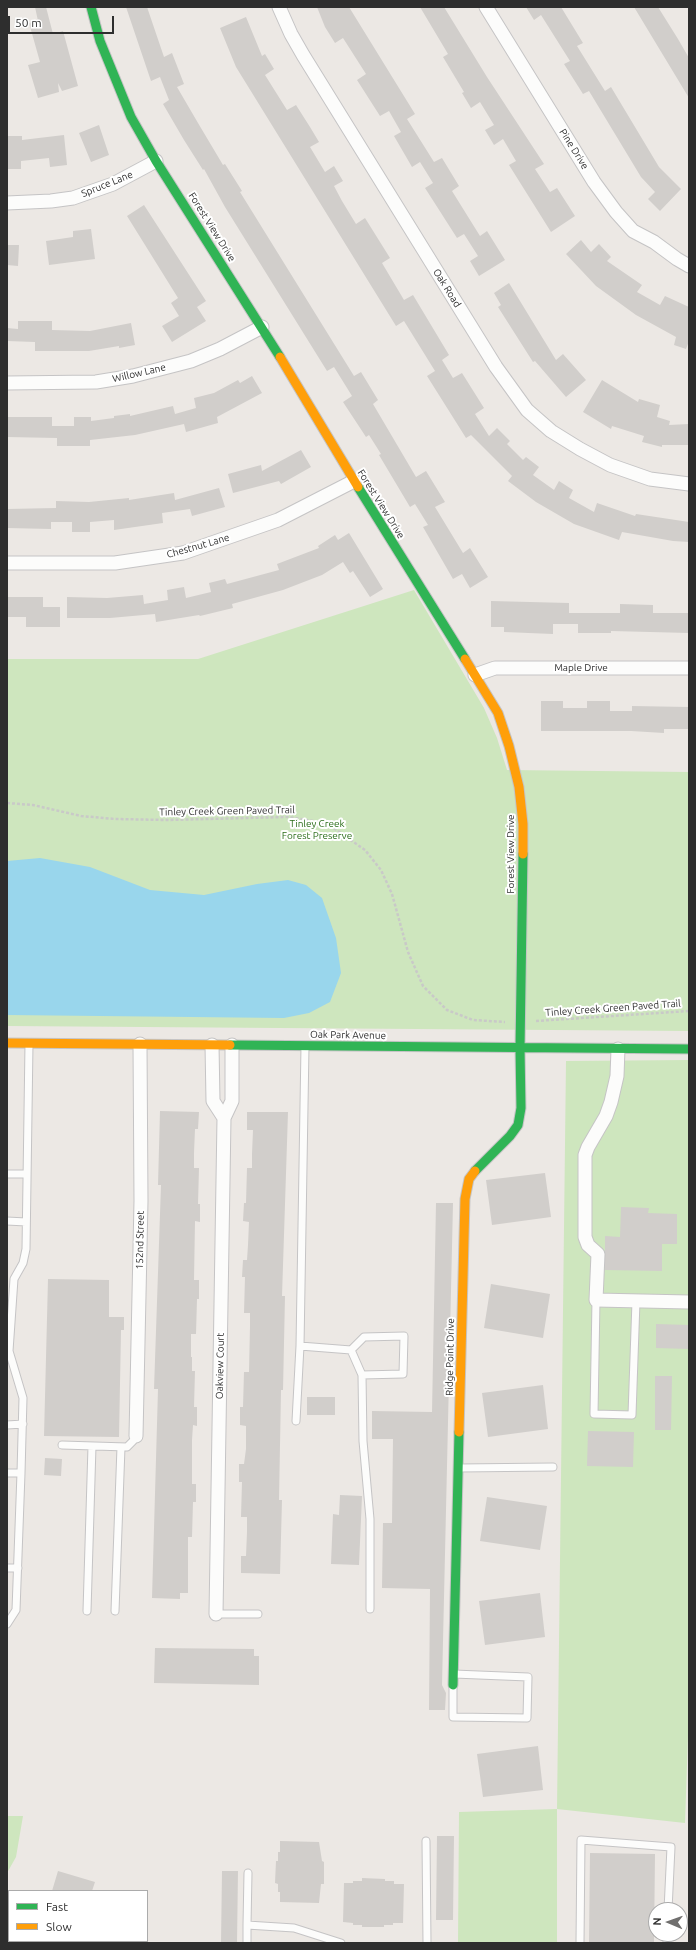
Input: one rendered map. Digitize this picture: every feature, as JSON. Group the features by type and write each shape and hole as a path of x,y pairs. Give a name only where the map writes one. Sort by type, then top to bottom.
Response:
{"street":[{"name":"Forest View Drive","path":"91,7 100,41 112,73 132,117 156,161 262,327 354,481 498,713 519,787 523,824 520,1048"},
{"name":"Oak Road","path":"279,7 290,34 496,368 527,410 551,431 580,449 610,464 650,479 689,484"},
{"name":"Pine Drive","path":"486,7 594,182 616,212 633,231 654,242 689,266"},
{"name":"Spruce Lane","path":"7,203 51,201 74,198 113,184 156,161"},
{"name":"Willow Lane","path":"7,382 96,382 134,376 191,360 220,349 262,327"},
{"name":"Chestnut Lane","path":"7,563 115,563 183,553 278,520 354,481"},
{"name":"Maple Drive","path":"475,675 495,668 689,668"},
{"name":"Oak Park Avenue","path":"7,1042 689,1049"},
{"name":"152nd Street","path":"136,1436 141,1201 140,1044"},
{"path":"212,1045 213,1101 224,1118"},
{"name":"Oakview Court","path":"216,1614 224,1118 232,1101 232,1045"},
{"name":"Ridge Point Drive","path":"453,1685 465,1199 469,1179 479,1166 510,1136 518,1125 521,1108 520,1048"},
{"path":"618,1049 617,1076 611,1102 606,1116 588,1147 586,1154 585,1237 588,1245 598,1254 596,1300 689,1302"}],"lane":[{"path":"7,1624 16,1610 18,1568 23,1398 9,1351 14,1279 23,1263 24,1256 26,1222 29,1043"},
{"path":"296,1421 300,1346 305,1046"},
{"path":"7,1174 27,1174"},
{"path":"7,1221 26,1222"},
{"path":"596,1300 594,1414 632,1415 636,1301"},
{"path":"300,1346 351,1350 364,1338 404,1336 403,1374 362,1375"},
{"path":"351,1350 362,1375 363,1441 370,1519 370,1609"},
{"path":"7,1425 23,1424"},
{"path":"62,1445 127,1447 136,1436"},
{"path":"87,1611 92,1446"},
{"path":"115,1611 121,1447"},
{"path":"458,1468 553,1467"},
{"path":"7,1473 21,1473"},
{"path":"7,1568 18,1568"},
{"path":"216,1614 258,1614"},
{"path":"453,1685 453,1718 527,1718 528,1677 454,1674"},
{"path":"580,1943 581,1840 671,1847 668,1902"},
{"path":"426,1841 427,1943"},
{"path":"247,1943 248,1873"},
{"path":"248,1925 294,1928 341,1943"}],"path":[{"name":"Tinley Creek Green Paved Trail","path":"7,803 32,805 81,816 115,819 166,820 288,817 314,821 332,827 365,850 381,870 392,894 408,952 423,986 447,1010 474,1020 506,1022"},
{"name":"Tinley Creek Green Paved Trail","path":"538,1021 689,1011"}],"green space":[{"name":"Tinley Creek Forest Preserve","path":"414,590 484,708 497,738 507,770 689,772 689,1031 7,1026 7,659 198,659"},
{"path":"689,1060 689,1706 685,1823 557,1809 566,1061"},
{"path":"557,1809 557,1943 458,1943 459,1812"},
{"path":"7,1816 23,1816 16,1857 7,1873"}],"water":[{"path":"40,858 90,867 150,890 204,895 257,884 288,880 306,885 322,898 336,938 341,973 330,1002 309,1013 284,1018 7,1015 7,861"}],"building":[{"path":"35,7 46,7 53,34 63,31 78,86 62,91 58,83 59,92 38,98 28,65 40,62 29,23 38,21"},
{"path":"126,7 147,7 164,57 172,53 184,84 177,87 223,165 225,164 242,191 240,192 354,376 361,372 378,400 373,404 416,477 426,471 445,502 435,507 463,553 470,548 488,577 470,588 462,574 453,579 423,527 428,525 415,504 410,507 379,455 381,454 369,435 366,437 343,402 352,396 334,367 327,371 163,104 169,100 160,77 151,81"},
{"path":"317,7 349,7 415,114 407,119 434,162 442,158 459,186 452,191 480,236 487,231 505,260 479,276 470,261 478,256 464,234 457,238 425,188 433,183 420,162 412,167 394,136 401,132 389,111 380,116 357,80 366,74 343,38 335,43 325,27"},
{"path":"420,7 444,7 487,77 544,164 535,169 550,192 557,188 575,216 551,232 509,165 516,161 503,139 494,145 485,130 494,125 480,102 471,108 462,93 464,92 443,57 448,54"},
{"path":"526,7 561,7 583,43 577,46 605,91 611,87 659,167 681,189 660,211 648,199 655,192 641,177 589,91 583,94 564,64 570,61 541,15 534,20"},
{"path":"634,7 658,7 678,39 689,58 689,98"},
{"path":"246,17 262,56 265,54 274,69 265,75 287,110 296,105 310,127 319,142 310,147 325,172 334,166 343,181 334,186 356,224 365,218 390,258 382,263 404,300 413,295 449,355 442,360 453,378 462,373 484,408 475,414 489,436 497,428 510,441 507,444 523,460 526,457 539,467 533,475 554,490 559,481 573,490 569,498 594,512 597,503 635,516 636,514 689,522 689,542 673,541 622,532 619,540 574,524 536,502 508,481 512,476 471,435 466,438 427,376 435,371 404,321 396,326 236,67 220,28"},
{"path":"99,125 109,155 91,162 79,133"},
{"path":"64,135 67,165 50,167 49,158 21,161 21,169 7,169 7,136 22,136 22,140"},
{"path":"144,205 206,301 197,307 206,321 172,342 162,326 179,316 171,303 178,298 127,216"},
{"path":"91,229 95,259 49,265 46,241 73,237 73,231"},
{"path":"581,240 591,252 599,244 611,257 607,261 642,285 637,292 660,305 665,296 689,307 689,341 686,349 674,345 676,337 636,315 596,286 566,254"},
{"path":"7,245 19,245 18,266 7,265"},
{"path":"509,283 556,360 563,354 586,380 566,397 535,361 533,362 498,307 501,305 494,293"},
{"path":"18,321 52,321 52,330 90,331 131,323 135,345 89,351 35,351 35,342 7,341 7,328 18,329"},
{"path":"252,376 262,393 217,417 218,423 186,432 184,424 135,435 90,440 90,446 57,446 57,438 7,437 7,417 52,417 52,426 74,426 74,417 91,417 91,421 114,418 114,416 130,414 130,416 173,406 175,414 196,408 194,398 214,393 238,380 240,383"},
{"path":"602,380 638,402 639,399 660,405 657,417 670,421 669,425 689,424 689,445 662,445 662,447 642,442 644,436 612,426 611,429 583,412"},
{"path":"301,450 311,467 281,484 279,481 233,493 228,474 261,465 262,471"},
{"path":"219,488 225,507 192,516 190,509 162,513 163,523 114,530 114,520 90,522 90,532 72,532 72,522 51,522 51,529 7,528 7,509 56,508 56,501 89,502 129,498 129,500 174,493 175,500"},
{"path":"349,533 383,589 370,597 353,571 350,573 343,562 322,575 283,590 232,604 233,608 200,616 156,622 155,614 110,618 67,618 67,597 107,598 143,595 144,604 168,600 167,590 184,587 186,598 211,592 209,583 225,579 227,584 279,570 277,564 319,548 318,546 335,535 338,540"},
{"path":"7,597 43,597 43,607 60,607 60,627 26,627 26,617 7,617"},
{"path":"491,601 569,603 569,613 620,613 620,604 653,605 653,613 689,613 689,633 611,631 611,633 578,633 578,624 553,624 553,634 504,632 504,627 491,627"},
{"path":"541,701 563,701 563,708 587,708 587,701 610,701 610,711 632,711 632,706 689,707 689,729 664,729 664,733 631,731 541,731"},
{"path":"160,1111 199,1112 198,1129 195,1129 194,1168 199,1168 198,1204 200,1204 200,1222 195,1221 194,1280 199,1280 199,1299 197,1299 196,1334 191,1334 192,1371 195,1371 194,1407 197,1407 197,1426 193,1425 192,1440 192,1484 196,1484 196,1502 193,1502 192,1537 188,1537 188,1593 180,1593 180,1599 152,1598 158,1389 154,1389 161,1185 158,1185"},
{"path":"247,1112 288,1112 282,1296 285,1296 283,1390 281,1390 279,1500 282,1500 280,1574 241,1573 241,1556 246,1556 247,1517 241,1517 242,1482 239,1482 239,1464 244,1464 246,1449 246,1426 240,1425 240,1407 243,1407 244,1372 249,1372 250,1326 250,1313 244,1313 245,1277 242,1277 243,1260 247,1260 249,1222 243,1221 244,1203 246,1203 247,1168 252,1168 253,1130 247,1130"},
{"path":"545,1173 551,1217 492,1225 486,1180"},
{"path":"436,1203 453,1203 442,1685 446,1693 445,1710 429,1710 430,1589 382,1588 383,1523 392,1523 393,1439 372,1439 372,1411 432,1412"},
{"path":"621,1207 649,1208 648,1213 677,1214 677,1244 662,1244 662,1271 605,1270 605,1236 620,1237"},
{"path":"48,1279 109,1280 109,1317 124,1317 124,1330 121,1330 119,1437 44,1436"},
{"path":"491,1284 550,1294 543,1338 484,1328"},
{"path":"656,1324 689,1325 689,1349 656,1348"},
{"path":"655,1376 672,1376 671,1430 655,1430"},
{"path":"543,1385 548,1429 488,1437 482,1393"},
{"path":"307,1397 335,1397 335,1415 307,1415"},
{"path":"588,1431 634,1432 633,1467 587,1466"},
{"path":"45,1458 62,1459 61,1476 44,1475"},
{"path":"340,1495 362,1496 359,1565 331,1564 333,1514 339,1515"},
{"path":"487,1497 547,1506 540,1550 480,1541"},
{"path":"540,1593 545,1637 485,1645 479,1601"},
{"path":"155,1648 254,1649 254,1656 259,1656 259,1685 154,1683"},
{"path":"538,1746 543,1790 483,1797 477,1754"},
{"path":"437,1836 454,1836 453,1920 436,1920"},
{"path":"280,1841 319,1842 322,1861 324,1862 324,1884 321,1884 319,1903 280,1902 278,1884 275,1883 276,1861 278,1861 278,1852 280,1852"},
{"path":"590,1853 655,1854 654,1902 648,1902 648,1942 654,1943 589,1943"},
{"path":"58,1871 95,1882 92,1890 52,1890"},
{"path":"222,1871 238,1871 237,1943 221,1943"},
{"path":"362,1878 385,1879 385,1881 394,1881 394,1884 404,1884 403,1923 393,1923 393,1925 384,1925 384,1927 362,1927 362,1925 353,1925 353,1923 343,1922 344,1883 362,1881"}],"traffic: fast":[{"path":"91,7 100,41 131,117 156,161 280,357"},
{"path":"358,487 465,659"},
{"path":"475,1171 510,1136 518,1125 521,1108 520,1048 523,854"},
{"path":"230,1045 689,1049"},
{"path":"453,1685 459,1432"}],"traffic: slow":[{"path":"280,357 358,487"},
{"path":"465,659 498,713 509,746 519,787 523,824 523,854"},
{"path":"7,1043 230,1045"},
{"path":"459,1432 465,1199 469,1179 475,1171"}]}
